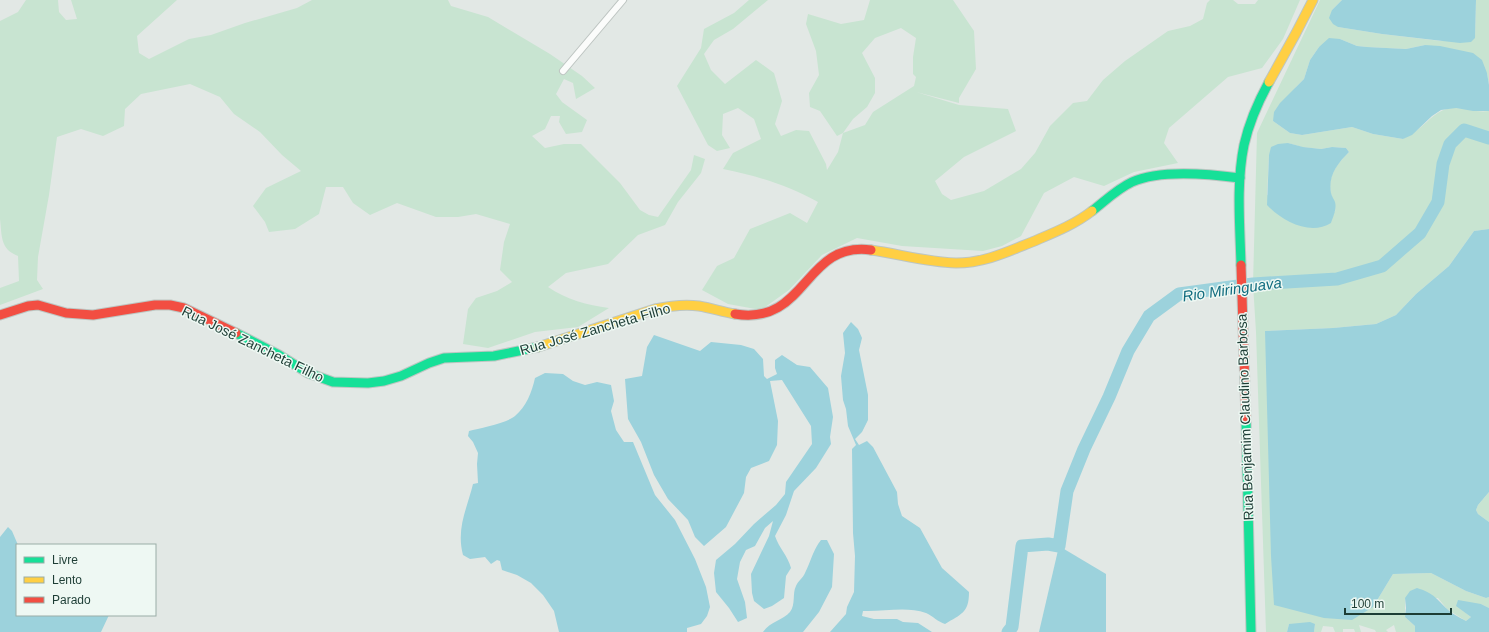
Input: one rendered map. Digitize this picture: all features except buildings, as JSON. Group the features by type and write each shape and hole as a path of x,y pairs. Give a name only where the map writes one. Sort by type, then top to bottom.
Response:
{"street":[{"path":"562,71 623,0"},
{"name":"Rua Benjamim Claudino Barbosa","path":"1251,632 1245,378 1240,270 1240,178 1245,140 1252,117 1262,95 1301,27 1313,0"},
{"name":"Rua José Zancheta Filho","path":"0,315 28,306 38,305 79,315 106,314 155,305 170,305 198,314 319,378 333,382 368,383 384,381 401,376 444,358 494,356 536,348 655,309 671,306 700,306 740,316 753,316 766,313 789,302 826,259 850,250 866,249 942,262 978,261 992,258 1051,234 1088,213 1126,184 1140,178 1173,174 1200,173 1240,178"}],"green space":[{"path":"26,0 58,0 59,12 66,20 77,19 71,0 177,0 137,36 139,53 149,59 189,39 211,35 245,23 297,8 312,0 448,0 451,6 488,17 550,54 582,76 595,88 576,99 573,83 564,79 556,94 562,102 587,120 582,132 566,134 559,122 560,116 551,116 545,129 532,136 545,148 564,144 581,144 620,183 640,210 649,215 658,217 691,170 694,155 705,159 701,173 678,202 665,225 638,235 608,264 566,273 548,287 555,292 577,301 609,308 578,327 535,332 488,348 463,344 468,309 476,298 497,291 512,282 500,270 504,242 510,224 476,214 458,217 436,217 397,203 370,215 353,203 343,187 326,187 319,214 295,229 269,232 265,222 253,206 266,188 301,171 282,155 260,132 234,114 220,97 190,84 141,94 125,109 124,126 103,136 81,129 57,137 38,257 37,280 43,289 0,305 0,288 19,281 18,256 8,250 5,246 0,219 0,21 18,12"},
{"path":"749,0 768,0 733,29 714,40 704,54 711,70 725,84 756,60 774,73 782,101 775,124 781,136 796,130 809,131 826,164 827,170 838,152 843,133 837,136 820,111 810,107 809,93 819,75 816,51 806,24 808,14 841,24 864,20 870,0 953,0 974,31 976,69 959,98 959,103 916,92 959,105 1008,109 1016,131 964,157 935,181 942,194 951,200 984,191 1021,169 1035,153 1050,126 1073,103 1087,101 1103,80 1125,61 1168,31 1190,26 1203,19 1207,3 1210,0 1233,0 1238,4 1255,4 1258,0 1300,0 1283,39 1262,68 1228,77 1169,128 1164,143 1178,163 1134,172 1104,186 1074,177 1044,193 1021,236 1002,246 983,251 902,246 857,238 822,255 789,290 761,310 728,304 702,290 717,266 734,258 750,229 790,213 807,223 818,202 772,182 723,169 733,153 761,139 754,119 738,108 723,114 722,135 730,148 717,151 708,145 677,86 701,48 704,29 734,13","holes":["901,28 916,38 913,57 913,74 916,77 914,86 873,112 865,125 843,133 853,119 867,107 875,93 875,78 862,53 875,38"]},
{"path":"1320,0 1342,0 1332,10 1338,27 1441,41 1475,37 1476,0 1489,0 1489,85 1487,73 1425,45 1406,49 1367,47 1357,46 1340,39 1319,47 1310,60 1304,79 1296,87 1273,121 1290,133 1302,135 1352,127 1373,134 1403,139 1436,114 1449,108 1489,111 1489,229 1474,231 1449,266 1416,294 1396,315 1376,324 1333,328 1265,331 1373,607 1393,574 1431,573 1466,591 1486,598 1489,597 1489,608 1481,604 1457,606 1471,617 1466,621 1447,609 1438,598 1405,598 1405,617 1415,626 1415,632 1396,632 1394,625 1386,630 1388,632 1376,632 1375,630 1359,625 1361,632 1355,632 1354,629 1343,629 1343,632 1335,632 1333,627 1323,626 1321,632 1314,632 1315,624 1289,624 1287,632 1266,632 1256,332 1253,284 1257,133","holes":["1288,143 1302,147 1321,149 1332,147 1346,148 1349,152 1337,166 1330,182 1331,194 1335,204 1335,212 1267,195 1269,155"]},
{"path":"1489,492 1489,522 1478,514 1476,510 1478,505"}],"water":[{"path":"1342,0 1476,0 1475,38 1471,42 1460,43 1382,34 1338,27 1333,24 1329,18 1332,10"},
{"path":"1329,38 1340,39 1357,46 1406,49 1425,45 1440,46 1473,53 1482,60 1487,73 1489,85 1489,111 1473,111 1456,108 1441,110 1432,116 1412,135 1403,139 1373,134 1352,127 1302,135 1290,133 1273,121 1274,112 1280,103 1304,79 1310,60 1319,47"},
{"path":"1288,143 1303,147 1321,149 1332,147 1346,148 1349,152 1337,166 1332,176 1330,187 1336,207 1331,223 1323,227 1314,228 1297,225 1280,216 1267,205 1269,155 1271,147 1278,144"},
{"path":"1489,229 1489,492 1478,505 1476,510 1478,514 1489,522 1489,597 1486,598 1466,591 1431,573 1393,574 1373,607 1352,620 1324,618 1274,605 1271,556 1265,331 1333,328 1376,324 1396,315 1416,294 1449,266 1474,231"},
{"path":"851,322 858,329 862,338 859,350 868,395 868,420 862,432 855,439 859,445 867,441 873,447 897,492 898,504 902,516 920,528 942,568 969,592 969,599 966,609 960,615 945,624 926,613 911,610 863,611 862,616 874,619 897,619 903,622 918,623 932,632 830,632 846,614 847,607 854,592 855,556 853,533 852,449 856,445 848,426 846,409 843,400 841,376 845,353 843,333"},
{"path":"654,335 700,351 711,342 741,345 754,349 763,359 764,376 767,379 777,374 775,360 782,355 797,365 810,367 828,388 833,417 830,437 831,444 816,468 794,491 786,515 775,536 791,568 786,576 784,598 772,606 764,609 754,601 752,593 751,574 769,536 773,521 765,528 755,546 746,550 740,562 737,579 745,602 747,618 738,622 716,592 714,573 716,560 776,505 785,494 786,482 812,444 811,426 782,380 770,381 778,421 777,445 769,461 751,468 746,477 744,493 726,527 704,546 695,537 688,520 668,499 654,475 641,442 628,419 625,379 642,376 647,347"},
{"path":"545,373 563,374 573,381 585,385 597,382 611,385 614,401 611,411 616,430 624,442 633,442 655,495 675,520 695,559 706,587 710,607 707,616 701,624 687,628 687,632 559,632 554,611 543,595 531,583 517,575 502,570 500,561 497,560 491,564 485,557 470,559 463,555 461,536 463,519 473,484 478,483 478,453 473,442 468,436 469,431 500,423 515,416 528,399 535,378"},
{"path":"8,527 12,531 18,544 16,544 16,616 109,616 101,632 0,632 0,537"},
{"path":"821,540 827,540 834,554 832,587 819,612 803,632 763,632 770,625 784,617 792,609 796,586 804,575"},
{"path":"1059,546 1106,574 1106,632 1039,632"},
{"path":"1417,588 1436,598 1451,612 1466,621 1471,617 1456,606 1458,600 1481,604 1489,608 1489,632 1415,632 1415,626 1405,617 1405,598 1410,591"},
{"path":"1310,622 1315,624 1314,632 1287,632 1289,624"}],"waterway":[{"name":"Rio Miringuava","path":"1008,632 1012,627 1022,546 1048,544 1059,546 1067,491 1128,351 1149,316 1179,294 1253,284 1337,279 1382,266 1420,233 1438,202 1443,164 1450,144 1464,130 1489,138"}],"traffic: fast":[{"path":"1241,265 1239,205 1240,175 1244,145 1251,121 1269,82"},
{"path":"1092,211 1121,188 1132,182 1156,175 1214,175 1240,178"},
{"path":"236,333 279,355 308,373 333,382 368,383 384,381 401,376 444,358 494,356 538,347"},
{"path":"1246,419 1251,632"}],"traffic: slow":[{"path":"1269,82 1313,0"},
{"path":"871,250 924,260 966,263 986,259 1004,253 1048,235 1071,225 1092,211"},
{"path":"538,347 655,309 666,307 693,305 735,314"}],"traffic: jam":[{"path":"735,314 759,314 777,308 792,297 817,269 831,258 849,251 871,250"},
{"path":"1241,265 1246,419"},
{"path":"0,315 28,306 38,305 66,313 93,315 155,305 170,305 184,308 236,333"}]}
